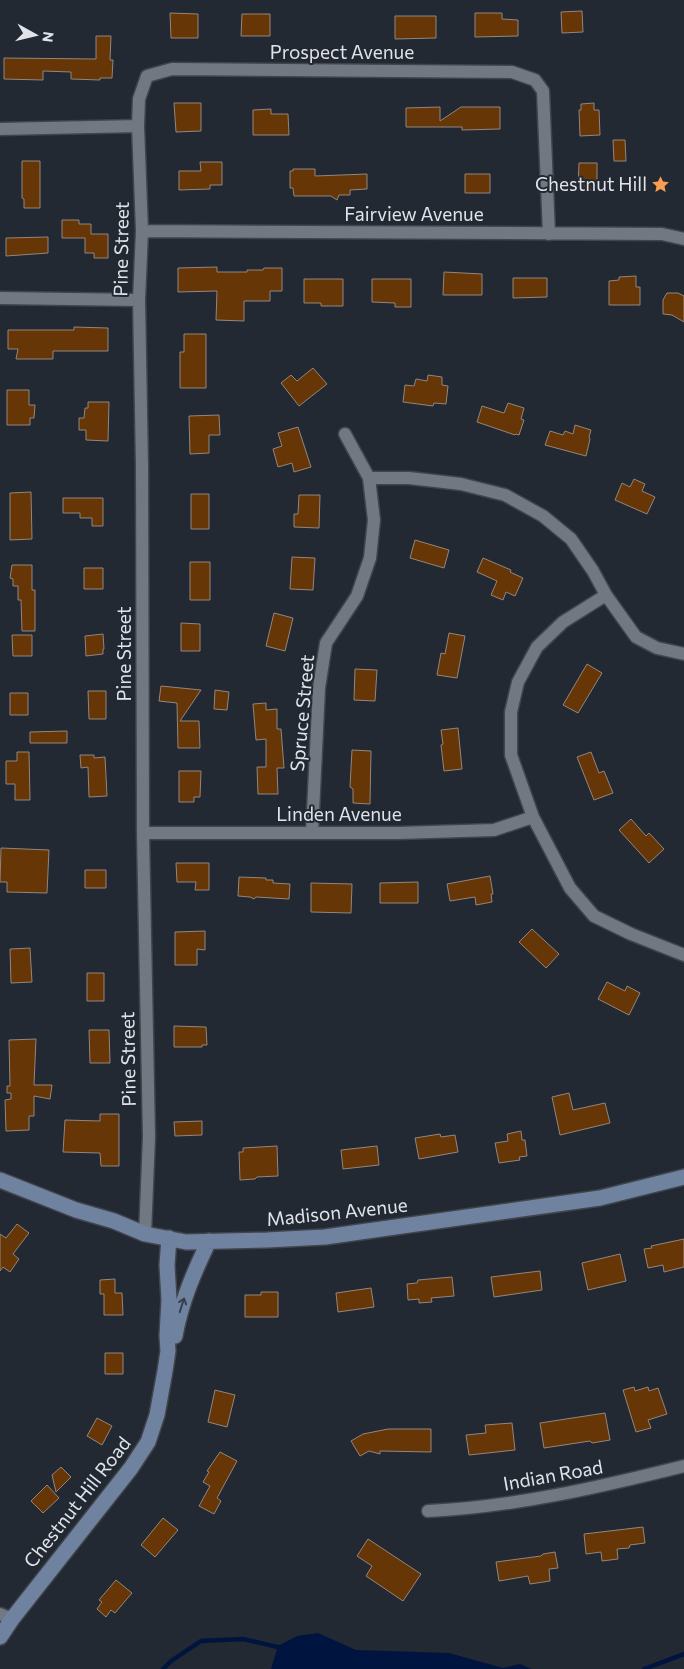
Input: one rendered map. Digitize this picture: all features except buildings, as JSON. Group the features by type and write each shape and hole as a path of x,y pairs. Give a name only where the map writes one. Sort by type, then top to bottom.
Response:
{"street":[{"name":"Prospect Avenue","path":"147,76 172,69 512,72 536,80 543,92 549,234"},
{"name":"Pine Street","path":"145,1234 149,1137 143,832 142,476 139,300 142,232 138,126 139,99 147,76"},
{"path":"0,128 138,126"},
{"name":"Fairview Avenue","path":"142,232 662,234 684,239"},
{"path":"0,298 139,300"},
{"name":"Spruce Street","path":"312,833 319,688 326,643 357,596 370,558 374,520 369,478 346,434"},
{"path":"369,478 409,478 453,483 505,495 542,516 571,539 593,571 606,595 636,637 657,648 684,654"},
{"path":"606,595 563,622 537,647 518,682 511,712 511,755 533,818 570,888 594,916 631,934 684,955"},
{"name":"Linden Avenue","path":"143,832 398,834 494,830 533,818"},
{"name":"Madison Avenue","path":"0,1180 76,1210 114,1221 145,1234 186,1242 209,1242 334,1235 600,1198 684,1177"},
{"name":"Chestnut Hill Road","path":"168,1351 169,1300 167,1265 169,1238"},
{"name":"Chestnut Hill Road","path":"0,1637 6,1616 131,1468 148,1442 156,1415 168,1351 175,1336 178,1318 188,1289 209,1242"},
{"name":"Indian Road","path":"428,1510 468,1509 597,1488 684,1466"}],"water":[{"path":"318,1633 356,1650 449,1653 503,1668 520,1664 532,1669 271,1669 278,1646 297,1636"}],"waterway":[{"path":"163,1669 171,1661 201,1641 243,1639 282,1648"},
{"path":"644,1669 684,1654"}],"place":[{"name":"Chestnut Hill","path":"661,184"}]}
